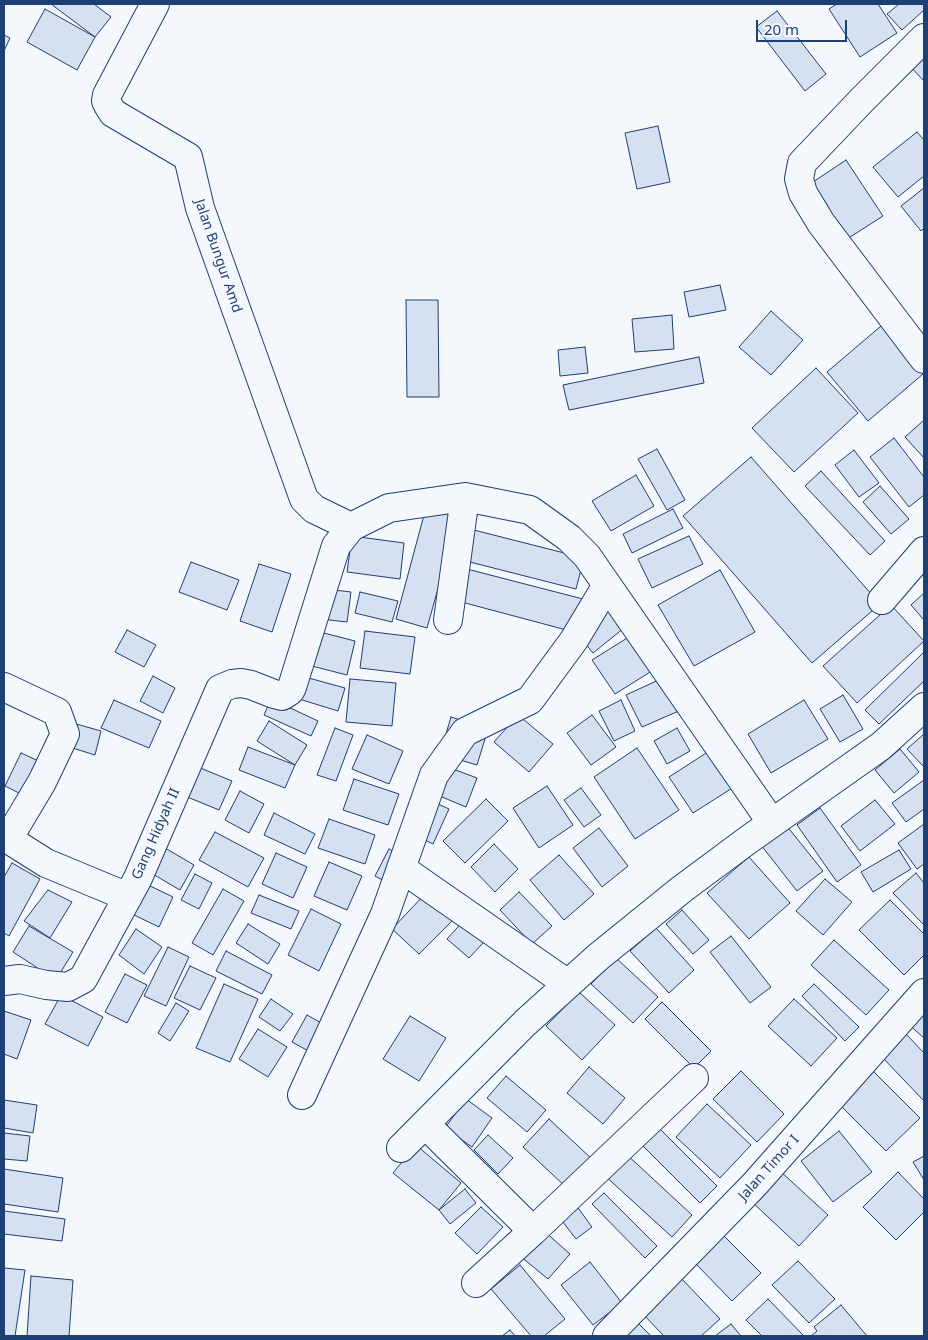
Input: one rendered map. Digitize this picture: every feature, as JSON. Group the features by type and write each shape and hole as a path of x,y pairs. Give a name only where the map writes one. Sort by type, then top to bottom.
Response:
{"street":[{"name":"Jalan Bungur Amd","path":"155,4 107,95 106,101 113,113 188,157 200,208 304,500 314,509 351,527"},
{"path":"924,38 802,163 799,179 803,193 821,223 924,359"},
{"path":"351,527 389,508 465,498 530,510 570,538 587,556 772,823"},
{"path":"448,620 465,498"},
{"name":"Gang Hidyah II","path":"4,981 20,979 46,985 68,987 83,979 138,878 220,689 232,684 241,683 282,696 290,691 336,546 351,527"},
{"path":"882,600 924,551"},
{"path":"302,1095 385,914 434,775 465,732 530,700 574,640 607,585"},
{"path":"4,687 57,712 65,734 42,782 8,839 46,863 128,897"},
{"path":"401,1148 525,1023 598,956 674,895 881,746 924,707"},
{"path":"401,868 568,984"},
{"name":"Jalan Timor I","path":"607,1336 754,1185 924,993"},
{"path":"476,1284 694,1078"},
{"path":"425,1124 533,1231"}],"building":[{"path":"51,4 94,4 111,17 95,37"},
{"path":"837,4 878,4 897,33 860,57 829,9"},
{"path":"899,4 924,4 924,10 902,30 887,14"},
{"path":"45,9 95,37 77,70 27,42"},
{"path":"777,11 826,74 805,91 756,27"},
{"path":"4,35 10,38 4,51"},
{"path":"924,43 924,81 905,61"},
{"path":"658,126 670,182 637,189 625,133"},
{"path":"917,132 924,140 924,176 898,197 873,167"},
{"path":"846,160 883,216 847,239 810,184"},
{"path":"924,188 924,228 921,231 901,206"},
{"path":"720,285 726,310 689,317 684,292"},
{"path":"406,300 438,300 439,397 407,397"},
{"path":"771,311 803,340 771,375 739,347"},
{"path":"672,315 674,349 635,352 632,319"},
{"path":"881,326 923,374 868,421 827,372"},
{"path":"585,347 588,373 560,376 558,350"},
{"path":"699,357 704,383 569,410 563,385"},
{"path":"816,368 858,413 794,472 752,428"},
{"path":"924,420 924,458 905,437"},
{"path":"894,438 924,477 924,495 909,507 870,457"},
{"path":"657,449 685,500 667,510 638,459"},
{"path":"854,450 879,483 859,497 835,465"},
{"path":"751,457 880,604 812,663 683,516"},
{"path":"821,471 885,541 870,555 805,486"},
{"path":"636,475 654,506 611,531 592,501"},
{"path":"880,486 909,519 891,534 863,502"},
{"path":"427,504 459,513 427,628 396,619"},
{"path":"673,509 683,528 632,553 623,534"},
{"path":"466,528 584,558 576,589 458,559"},
{"path":"352,536 404,543 400,579 347,572"},
{"path":"689,536 703,564 652,588 638,559"},
{"path":"191,562 239,580 227,610 179,592"},
{"path":"259,564 291,574 272,632 240,621"},
{"path":"463,568 583,599 574,632 454,600"},
{"path":"720,570 755,632 694,666 658,605"},
{"path":"325,589 351,592 347,622 321,619"},
{"path":"360,592 398,601 392,622 355,613"},
{"path":"924,593 924,620 911,605"},
{"path":"891,605 924,641 857,703 823,666"},
{"path":"608,608 624,628 593,653 577,633"},
{"path":"127,630 156,645 144,667 115,652"},
{"path":"312,630 355,641 347,675 304,664"},
{"path":"365,631 415,637 410,674 360,668"},
{"path":"632,635 655,669 615,694 592,660"},
{"path":"924,652 924,681 879,724 865,710"},
{"path":"153,676 175,688 163,713 140,701"},
{"path":"305,677 345,688 338,711 299,699"},
{"path":"665,677 681,710 642,727 626,695"},
{"path":"350,679 396,683 392,726 346,722"},
{"path":"843,695 863,729 840,742 820,709"},
{"path":"271,699 318,721 311,736 264,715"},
{"path":"114,700 161,721 149,748 101,728"},
{"path":"621,700 635,731 614,741 599,711"},
{"path":"804,700 828,739 771,773 748,734"},
{"path":"518,715 553,744 529,772 494,742"},
{"path":"592,715 616,747 591,765 567,733"},
{"path":"451,717 488,729 477,765 440,754"},
{"path":"269,721 307,745 295,765 257,741"},
{"path":"73,723 101,731 95,755 66,746"},
{"path":"335,728 353,735 336,781 317,775"},
{"path":"677,728 690,751 667,764 654,741"},
{"path":"924,734 924,767 907,749"},
{"path":"367,735 403,751 389,784 352,769"},
{"path":"248,747 295,765 285,788 239,770"},
{"path":"637,748 679,810 635,839 594,777"},
{"path":"714,748 737,785 693,813 669,777"},
{"path":"900,749 919,772 894,793 875,770"},
{"path":"21,753 43,763 27,797 5,786"},
{"path":"429,760 477,778 466,807 418,787"},
{"path":"198,767 232,781 219,810 185,796"},
{"path":"354,779 399,794 388,825 343,810"},
{"path":"924,780 924,809 906,822 892,803"},
{"path":"547,786 573,825 539,848 513,808"},
{"path":"581,788 601,815 584,827 564,800"},
{"path":"240,791 264,804 249,833 225,820"},
{"path":"423,797 449,809 433,844 407,831"},
{"path":"486,799 508,821 465,863 443,841"},
{"path":"875,800 895,824 860,851 841,826"},
{"path":"820,808 861,865 837,882 797,825"},
{"path":"274,813 315,834 305,854 264,835"},
{"path":"329,819 375,835 365,864 318,848"},
{"path":"924,824 924,864 917,869 898,843"},
{"path":"786,825 823,871 797,891 761,845"},
{"path":"599,828 628,866 602,887 573,848"},
{"path":"215,832 264,858 248,887 199,860"},
{"path":"494,844 518,869 495,892 471,867"},
{"path":"165,848 194,865 180,890 151,873"},
{"path":"389,849 417,864 403,891 375,876"},
{"path":"899,850 911,869 873,892 861,872"},
{"path":"276,853 307,867 293,898 262,884"},
{"path":"559,855 594,894 564,920 530,880"},
{"path":"749,857 790,903 749,939 707,893"},
{"path":"329,862 362,876 347,910 314,896"},
{"path":"12,863 40,879 9,936 4,933 4,877"},
{"path":"916,873 924,883 924,925 893,893"},
{"path":"195,874 212,883 199,909 181,900"},
{"path":"825,879 852,902 823,935 796,911"},
{"path":"142,882 173,897 159,927 128,912"},
{"path":"223,889 244,901 213,955 192,943"},
{"path":"48,890 72,902 50,938 24,921"},
{"path":"519,892 552,926 532,944 500,910"},
{"path":"259,895 299,911 291,929 251,913"},
{"path":"424,895 452,921 419,954 392,929"},
{"path":"890,900 924,934 924,955 904,975 859,930"},
{"path":"475,908 497,928 469,958 447,939"},
{"path":"311,909 341,924 319,971 288,955"},
{"path":"682,910 709,940 693,954 666,924"},
{"path":"248,924 280,944 268,964 236,943"},
{"path":"29,926 73,952 56,980 13,952"},
{"path":"656,928 694,970 669,993 630,951"},
{"path":"136,929 162,947 144,974 119,955"},
{"path":"731,936 771,987 750,1003 710,952"},
{"path":"834,940 889,990 866,1015 811,965"},
{"path":"168,947 189,957 166,1006 144,996"},
{"path":"226,951 272,975 262,994 216,971"},
{"path":"616,958 658,997 633,1023 591,984"},
{"path":"190,966 216,978 200,1010 174,998"},
{"path":"125,974 147,985 127,1023 105,1012"},
{"path":"224,984 258,999 230,1062 196,1048"},
{"path":"814,984 859,1027 845,1041 802,996"},
{"path":"579,992 615,1025 582,1060 546,1026"},
{"path":"61,995 103,1017 88,1046 45,1024"},
{"path":"271,999 293,1014 280,1031 259,1017"},
{"path":"794,999 837,1038 811,1066 768,1026"},
{"path":"662,1002 711,1051 694,1068 645,1019"},
{"path":"176,1003 189,1011 170,1041 158,1033"},
{"path":"924,1003 924,1038 906,1022"},
{"path":"4,1011 31,1020 17,1059 4,1054"},
{"path":"307,1015 336,1031 321,1058 292,1042"},
{"path":"410,1016 446,1038 419,1081 383,1059"},
{"path":"258,1029 287,1047 268,1077 239,1059"},
{"path":"906,1034 924,1053 924,1101 882,1057"},
{"path":"589,1067 625,1098 603,1124 567,1093"},
{"path":"741,1071 784,1114 757,1142 713,1099"},
{"path":"873,1071 920,1118 886,1151 839,1104"},
{"path":"506,1076 546,1110 527,1132 487,1098"},
{"path":"466,1099 492,1118 472,1147 445,1128"},
{"path":"4,1100 37,1105 33,1133 4,1128"},
{"path":"707,1104 751,1145 720,1178 676,1137"},
{"path":"549,1119 592,1159 566,1187 523,1147"},
{"path":"657,1126 717,1186 700,1203 639,1142"},
{"path":"839,1131 872,1172 833,1202 801,1161"},
{"path":"4,1133 30,1136 27,1161 4,1159"},
{"path":"488,1135 513,1158 498,1174 474,1150"},
{"path":"416,1145 461,1183 439,1210 393,1173"},
{"path":"624,1152 692,1215 672,1237 603,1174"},
{"path":"924,1156 924,1180 913,1162"},
{"path":"4,1169 63,1178 58,1212 4,1204"},
{"path":"779,1170 828,1215 799,1246 751,1201"},
{"path":"898,1172 924,1199 924,1212 896,1240 863,1207"},
{"path":"465,1189 476,1203 450,1224 439,1210"},
{"path":"604,1193 657,1246 645,1258 592,1204"},
{"path":"573,1201 592,1227 576,1239 556,1213"},
{"path":"481,1207 503,1227 477,1254 455,1233"},
{"path":"4,1211 65,1219 62,1241 4,1234"},
{"path":"543,1230 570,1254 548,1279 520,1256"},
{"path":"723,1235 761,1273 732,1301 694,1262"},
{"path":"798,1261 835,1299 809,1323 772,1285"},
{"path":"590,1262 622,1303 593,1325 561,1285"},
{"path":"520,1265 565,1319 544,1336 531,1336 491,1289"},
{"path":"4,1268 25,1270 15,1336 4,1336"},
{"path":"31,1276 73,1280 69,1336 27,1336"},
{"path":"681,1278 720,1319 701,1336 664,1336 643,1314"},
{"path":"768,1299 802,1336 762,1336 746,1320"},
{"path":"841,1305 867,1336 811,1336 817,1331 814,1327"},
{"path":"637,1322 651,1336 622,1336"},
{"path":"731,1324 741,1336 715,1336"},
{"path":"510,1330 515,1336 502,1336"}]}
